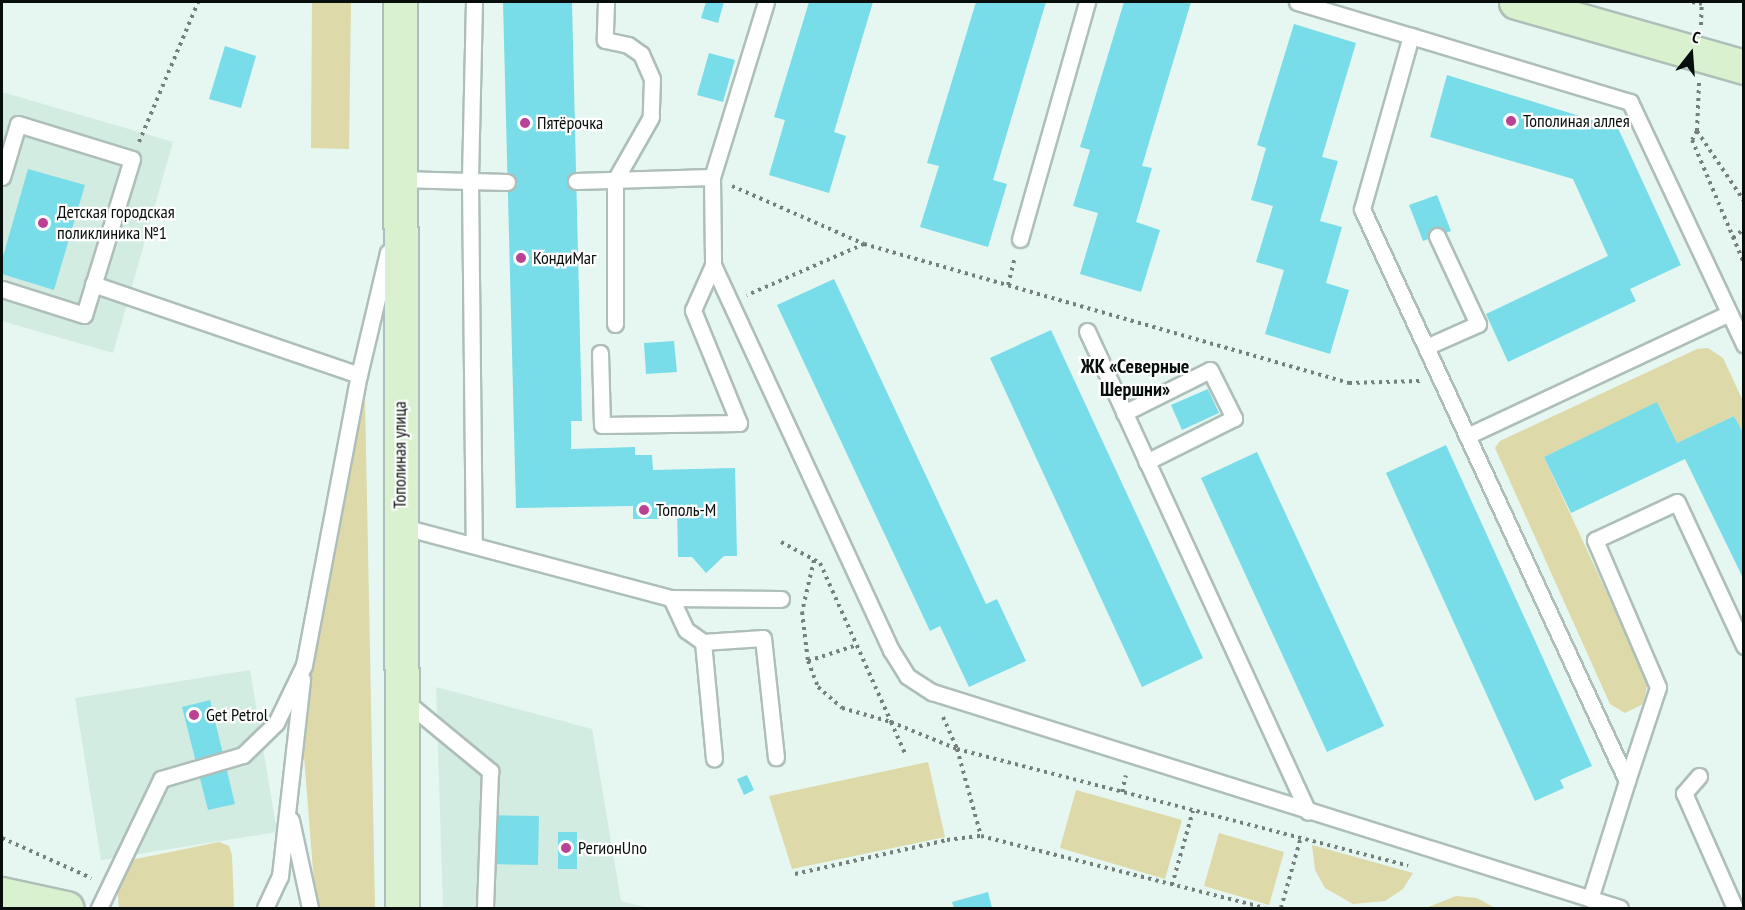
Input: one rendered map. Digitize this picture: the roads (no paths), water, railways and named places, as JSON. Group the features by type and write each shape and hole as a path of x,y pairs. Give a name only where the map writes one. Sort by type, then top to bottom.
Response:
{"main road":[{"name":"Тополиная улица","path":"400,2 398,211 402,909"},
{"path":"1516,2 1743,67"},
{"path":"2,894 66,909"}],"lane":[{"path":"474,2 470,181 474,544"},
{"path":"606,2 605,40 628,45 641,54 652,79 651,117 615,180 615,324"},
{"path":"766,2 712,177 713,266 891,650 907,676 932,692 1620,909"},
{"path":"1020,239 1087,2"},
{"path":"1297,2 1630,102 1743,344"},
{"path":"1411,36 1362,209 1626,781"},
{"path":"2,177 18,124 132,159 84,315 2,289"},
{"path":"576,181 712,177"},
{"path":"399,179 507,182"},
{"path":"265,909 280,876 289,811 294,733 304,665 359,375 398,211"},
{"path":"1426,347 1478,324 1437,236"},
{"path":"600,353 602,425 740,423 693,310 713,266"},
{"path":"93,284 359,375"},
{"path":"1467,436 1729,313"},
{"path":"1087,332 1308,812"},
{"path":"1124,413 1210,370 1234,418 1146,462"},
{"path":"1590,899 1658,687 1595,540 1677,502 1743,646"},
{"path":"400,526 671,598 781,599"},
{"path":"671,598 686,630 703,642 763,638 776,756"},
{"path":"703,642 714,758"},
{"path":"99,909 161,779 243,755 276,723 304,665"},
{"path":"401,698 490,771 485,909"},
{"path":"1699,776 1684,793 1735,909"},
{"path":"289,811 310,909"}],"place":[{"name":"Тополиная аллея","path":"1511,121"},
{"name":"Пятёрочка","path":"525,123"},
{"name":"Детская городская поликлиника №1","path":"43,223"},
{"name":"КондиМаг","path":"521,258"},
{"name":"Тополь-М","path":"644,510"},
{"name":"Get Petrol","path":"194,715"},
{"name":"РегионUno","path":"566,848"}],"district":[{"name":"ЖК «Северные Шершни»","path":"1135,378"}]}
